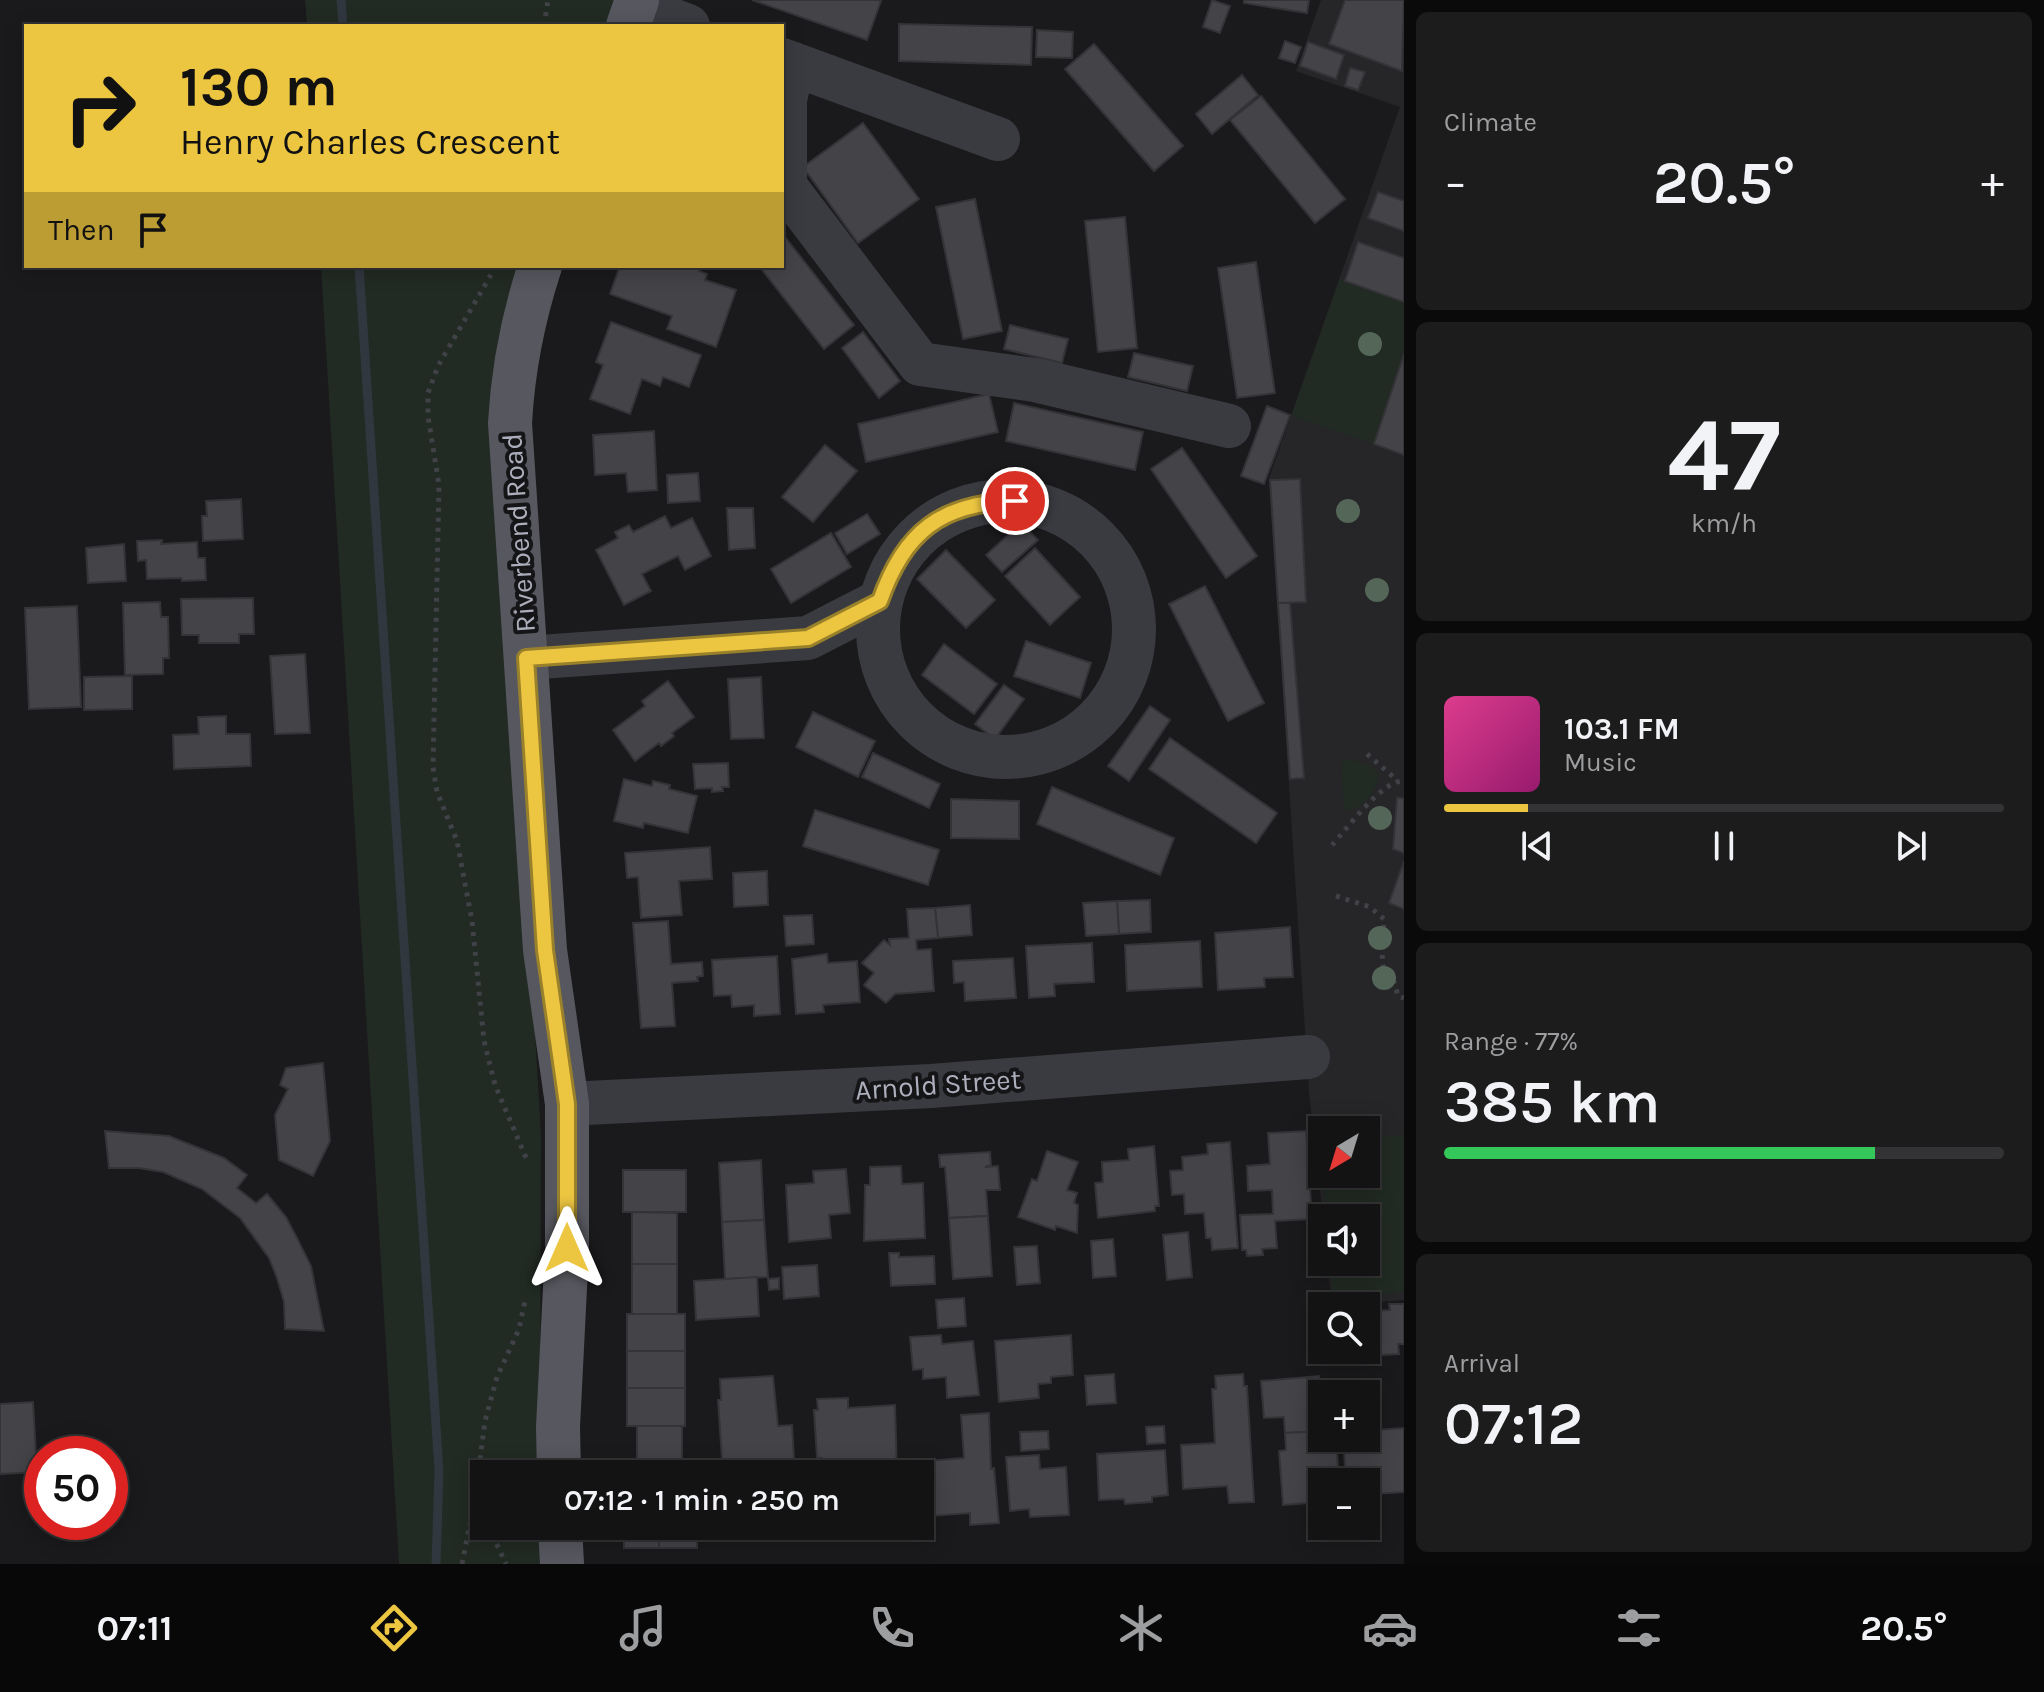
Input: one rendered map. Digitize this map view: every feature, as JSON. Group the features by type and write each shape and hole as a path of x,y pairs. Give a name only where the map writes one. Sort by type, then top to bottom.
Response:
{"main road":[{"name":"Riverbend Road","path":"539,268 521,331 513,374 510,423 545,950 567,1104 567,1248 559,1460"},
{"path":"561,1540 562,1564"}],"street":[{"path":"633,11 681,24"},
{"path":"998,139 787,62 785,186 920,364 1035,380 1229,426"},
{"path":"1015,501 1045,506 1073,518 1097,537 1116,561 1129,589 1135,619 1134,649 1126,679 1110,705 1090,728 1064,744 1035,754 1005,758 975,754 946,743 921,725 901,702 886,675 879,651 880,601 890,573 907,547 929,526 955,511 984,502 1015,501"},
{"path":"526,658 808,638 880,601"},
{"path":"808,638 886,675"},
{"name":"Arnold Street","path":"567,1104 931,1086 1308,1057"}],"path":[{"path":"544,24 548,0"},
{"path":"495,268 438,366 428,393 428,416 439,485 433,767 437,792 460,854 472,921 484,1041 507,1119 527,1155 528,1170"},
{"path":"1332,845 1383,788 1400,780 1367,754"},
{"path":"1336,896 1370,907 1384,919 1382,963 1385,973 1393,978 1398,996 1404,998"},
{"path":"480,1460 485,1421 497,1377 519,1329 526,1292"},
{"path":"462,1564 470,1523"},
{"path":"495,1540 506,1564"}],"shaded area":[{"path":"305,0 617,0 608,24 307,24"},
{"path":"1321,0 1404,0 1404,1300 1380,1302 1380,1292 1330,1292 1329,1276 1380,1276 1380,1204 1321,1204 1320,1188 1380,1188 1380,1116 1312,1116 1269,478 1400,107 1296,71"},
{"path":"321,268 526,268 497,389 541,1134 540,1460 470,1460 470,1540 540,1540 540,1564 399,1564"},
{"path":"1340,278 1404,302 1404,354 1374,444 1291,416"},
{"path":"1352,759 1370,766 1378,773 1377,780 1363,804 1344,811 1341,761"},
{"path":"1404,1135 1404,1292 1332,1292 1331,1276 1380,1276 1380,1204 1325,1204 1324,1188 1380,1188 1380,1136"}],"building":[{"path":"752,0 878,0 881,1 867,40"},
{"path":"1212,0 1230,6 1220,33 1203,27"},
{"path":"1244,0 1309,0 1307,13 1244,3"},
{"path":"1345,0 1404,0 1402,71 1329,44"},
{"path":"899,24 1032,27 1031,65 899,61"},
{"path":"1037,30 1073,32 1072,58 1036,57"},
{"path":"1285,41 1301,47 1295,63 1279,58"},
{"path":"1308,42 1344,55 1336,79 1300,66"},
{"path":"1094,44 1183,146 1154,171 1065,69"},
{"path":"1350,68 1365,72 1358,90 1345,86"},
{"path":"1242,75 1258,95 1212,134 1196,114"},
{"path":"1261,96 1345,199 1315,223 1230,120"},
{"path":"863,123 919,199 858,243 803,167"},
{"path":"1378,192 1404,201 1404,231 1368,218"},
{"path":"975,199 1002,331 963,339 936,207"},
{"path":"1125,217 1137,348 1098,352 1085,221"},
{"path":"784,236 854,325 824,349 761,268 784,268"},
{"path":"1358,242 1404,258 1404,302 1345,281"},
{"path":"1256,262 1275,393 1237,398 1218,268"},
{"path":"619,268 700,268 699,271 707,274 705,280 736,290 716,347 667,329 672,316 610,294"},
{"path":"611,322 701,355 689,387 663,377 660,386 642,379 630,414 590,399 603,365 596,362"},
{"path":"1010,325 1068,339 1062,363 1004,349"},
{"path":"863,332 900,381 879,398 842,348"},
{"path":"1134,353 1193,366 1187,391 1128,377"},
{"path":"1404,354 1404,455 1374,444"},
{"path":"989,394 998,432 866,462 858,424"},
{"path":"1014,403 1143,432 1135,470 1006,441"},
{"path":"1267,406 1290,415 1264,484 1241,476"},
{"path":"654,431 657,490 628,492 626,473 595,475 593,435"},
{"path":"825,445 857,471 813,522 782,497"},
{"path":"1182,448 1257,556 1226,578 1151,469"},
{"path":"698,473 700,501 668,503 667,475"},
{"path":"1300,479 1306,602 1278,603 1270,480"},
{"path":"241,499 243,539 203,541 202,516 207,516 206,501"},
{"path":"727,508 753,508 755,548 729,550"},
{"path":"867,514 880,534 847,554 835,533"},
{"path":"665,516 671,528 692,518 711,556 685,570 678,556 642,574 651,591 624,605 596,550 618,538 615,532 629,525 633,532"},
{"path":"1021,523 1038,540 1002,572 986,555"},
{"path":"831,533 851,567 791,603 771,569"},
{"path":"162,540 161,544 197,542 198,558 205,558 206,580 147,579 146,560 138,561 137,541"},
{"path":"124,544 126,581 88,583 86,548"},
{"path":"1035,548 1080,597 1050,625 1005,576"},
{"path":"946,550 995,600 966,628 917,579"},
{"path":"1205,586 1264,703 1228,721 1169,604"},
{"path":"253,598 254,634 239,634 239,643 199,643 199,635 182,635 181,599"},
{"path":"160,602 161,617 168,617 169,658 163,658 163,674 125,675 123,603"},
{"path":"1278,603 1290,603 1304,778 1290,779"},
{"path":"77,606 81,707 29,709 25,608"},
{"path":"1026,641 1091,663 1080,698 1014,676"},
{"path":"944,644 997,684 974,714 922,675"},
{"path":"305,654 310,733 275,734 270,656"},
{"path":"132,676 132,709 84,710 84,677"},
{"path":"761,677 764,738 731,739 728,679"},
{"path":"668,681 694,717 672,733 674,736 661,746 659,743 635,761 613,730 645,706 642,701"},
{"path":"1004,685 1024,699 995,739 975,724"},
{"path":"1150,706 1170,720 1129,781 1108,766"},
{"path":"813,712 875,741 858,777 796,747"},
{"path":"226,716 226,734 250,734 251,766 174,769 173,735 199,734 198,717"},
{"path":"1170,738 1277,813 1256,843 1149,769"},
{"path":"873,753 940,784 929,808 862,777"},
{"path":"728,763 729,787 712,792 712,788 695,789 693,764"},
{"path":"624,779 652,786 653,781 670,785 669,789 697,796 688,833 644,823 643,828 614,821"},
{"path":"1052,787 1174,838 1160,875 1037,824"},
{"path":"1397,798 1404,798 1404,853 1393,849"},
{"path":"951,799 1019,801 1019,839 951,838"},
{"path":"815,810 939,850 928,885 803,846"},
{"path":"710,847 712,879 679,881 682,915 641,918 638,877 627,878 625,853"},
{"path":"1404,861 1404,909 1389,903"},
{"path":"767,871 768,905 734,907 733,873"},
{"path":"1150,900 1151,932 1119,934 1117,901"},
{"path":"1117,901 1119,934 1086,936 1083,903"},
{"path":"970,905 972,935 938,938 935,908"},
{"path":"935,908 938,938 916,940 917,950 931,949 934,991 895,994 886,1003 864,985 874,973 862,963 884,940 890,945 889,939 909,938 907,909"},
{"path":"812,915 814,944 786,946 784,916"},
{"path":"668,921 671,964 702,962 703,976 697,977 698,981 672,983 675,1026 641,1028 633,923"},
{"path":"1290,927 1293,977 1264,978 1265,987 1218,990 1215,933"},
{"path":"1200,941 1202,987 1127,991 1125,945"},
{"path":"1092,943 1094,982 1054,984 1055,996 1029,998 1026,946"},
{"path":"827,954 828,963 857,961 860,1002 823,1005 824,1012 796,1014 792,959"},
{"path":"777,956 780,1014 754,1016 754,1005 732,1007 731,995 714,996 712,960"},
{"path":"1013,958 1016,998 965,1001 964,982 954,983 953,961"},
{"path":"323,1063 330,1141 313,1176 279,1160 275,1115 288,1089 280,1085 286,1068"},
{"path":"105,1131 169,1136 224,1158 247,1175 237,1188 256,1203 267,1194 286,1217 311,1266 324,1331 285,1329 284,1302 269,1258 240,1218 202,1189 163,1172 109,1168"},
{"path":"1306,1131 1311,1204 1308,1204 1308,1219 1275,1221 1277,1248 1262,1249 1263,1255 1247,1256 1246,1250 1242,1250 1240,1215 1273,1214 1272,1190 1248,1191 1247,1166 1270,1164 1268,1133"},
{"path":"1230,1142 1238,1248 1212,1250 1211,1238 1206,1238 1204,1213 1185,1214 1184,1194 1172,1195 1170,1171 1183,1170 1182,1157 1208,1154 1207,1144"},
{"path":"1154,1146 1159,1206 1155,1206 1155,1211 1098,1218 1095,1183 1103,1182 1102,1162 1129,1160 1128,1149"},
{"path":"1047,1151 1078,1162 1067,1190 1077,1193 1074,1203 1078,1205 1077,1233 1056,1226 1055,1230 1018,1217 1032,1179 1037,1181"},
{"path":"990,1152 991,1165 985,1167 998,1166 1000,1190 986,1190 988,1216 949,1218 945,1167 940,1167 939,1155"},
{"path":"761,1160 764,1220 722,1222 719,1163"},
{"path":"901,1166 902,1184 923,1183 925,1238 864,1241 865,1185 870,1185 870,1167"},
{"path":"846,1169 850,1213 829,1215 831,1238 789,1242 786,1185 814,1183 813,1171"},
{"path":"623,1170 686,1170 686,1212 623,1212"},
{"path":"632,1212 677,1213 677,1264 632,1264"},
{"path":"988,1216 992,1276 953,1279 949,1218"},
{"path":"764,1220 768,1277 725,1279 722,1222"},
{"path":"1188,1232 1192,1277 1167,1280 1163,1235"},
{"path":"1113,1239 1116,1276 1093,1278 1091,1241"},
{"path":"1037,1246 1040,1283 1017,1285 1014,1247"},
{"path":"889,1253 899,1253 899,1257 934,1256 935,1284 891,1286"},
{"path":"632,1264 677,1264 677,1314 632,1314"},
{"path":"817,1265 819,1296 784,1299 782,1267"},
{"path":"757,1277 759,1316 696,1320 694,1281"},
{"path":"779,1278 779,1289 769,1290 768,1279"},
{"path":"964,1298 966,1326 938,1328 936,1300"},
{"path":"1389,1304 1404,1304 1404,1344 1398,1344 1399,1354 1381,1355 1380,1358 1380,1310 1390,1310"},
{"path":"627,1314 685,1314 685,1351 627,1351"},
{"path":"941,1335 942,1344 973,1341 979,1395 947,1398 946,1377 923,1379 923,1369 913,1370 910,1337"},
{"path":"1071,1335 1073,1375 1051,1377 1051,1383 1038,1384 1039,1398 999,1402 995,1341"},
{"path":"627,1351 685,1351 685,1388 627,1388"},
{"path":"1114,1374 1116,1403 1087,1405 1085,1376"},
{"path":"1243,1374 1244,1386 1247,1386 1254,1502 1229,1503 1227,1486 1183,1489 1181,1445 1215,1443 1212,1389 1216,1389 1215,1376"},
{"path":"773,1376 778,1426 792,1425 794,1460 722,1460 718,1400 721,1400 720,1379"},
{"path":"1319,1376 1319,1380 1308,1380 1308,1432 1285,1433 1284,1417 1264,1418 1261,1381"},
{"path":"627,1388 685,1388 685,1426 627,1426"},
{"path":"848,1398 848,1408 895,1405 897,1460 817,1458 814,1410 818,1410 817,1399"},
{"path":"33,1402 35,1436 24,1436 24,1473 0,1474 0,1404"},
{"path":"989,1413 991,1469 994,1468 999,1523 970,1525 970,1513 934,1516 934,1460 964,1458 961,1415"},
{"path":"637,1426 682,1426 682,1460 637,1460"},
{"path":"1164,1426 1165,1443 1147,1444 1146,1427"},
{"path":"1404,1428 1404,1492 1380,1494 1380,1468 1345,1468 1344,1452 1380,1452 1380,1430"},
{"path":"1048,1431 1049,1449 1021,1451 1020,1432"},
{"path":"1308,1432 1308,1452 1337,1452 1338,1468 1308,1468 1308,1503 1283,1505 1279,1451 1286,1450 1285,1433"},
{"path":"1165,1450 1168,1495 1152,1497 1152,1502 1125,1504 1124,1499 1099,1500 1097,1454"},
{"path":"1039,1455 1040,1469 1066,1467 1069,1515 1030,1517 1029,1509 1010,1511 1006,1457"},
{"path":"624,1540 659,1540 659,1548 624,1548"},
{"path":"659,1540 697,1540 697,1548 659,1548"}],"waterway":[{"path":"341,0 343,24"},
{"path":"359,268 439,1471 436,1564"}],"route":[{"path":"567,1248 567,1104 545,950 526,658 808,638 880,601 890,573 907,547 929,526 955,511 984,502 1015,501"}]}
